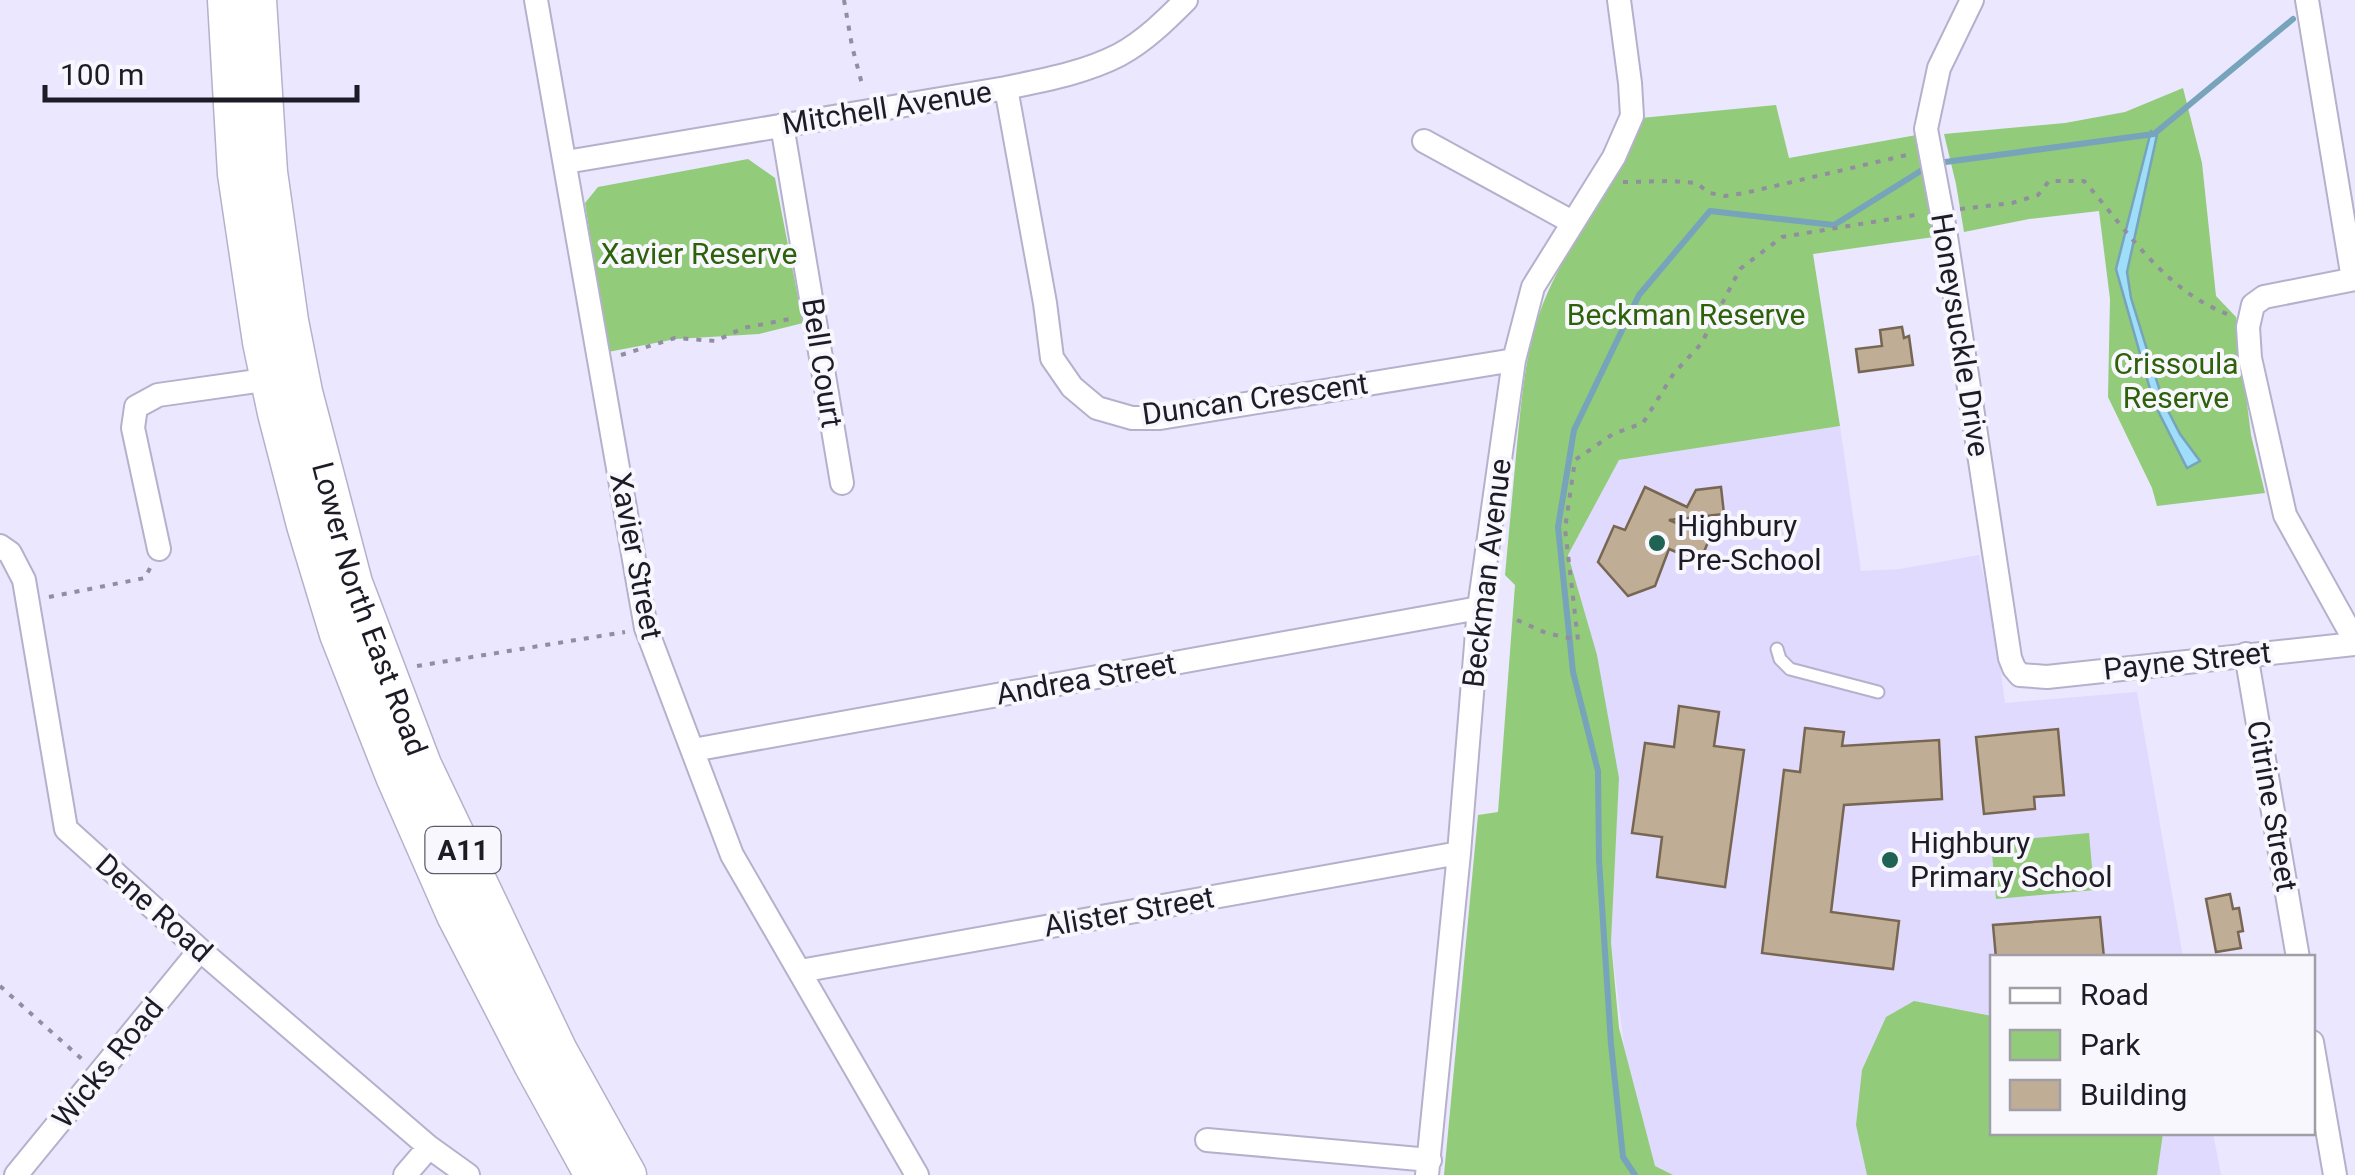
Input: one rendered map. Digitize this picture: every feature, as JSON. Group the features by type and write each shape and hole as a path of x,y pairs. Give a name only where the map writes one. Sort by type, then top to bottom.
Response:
{"main road":[{"name":"Lower North East Road","path":"227,0 237,174 284,376 306,525 339,634 456,916 594,1175"},
{"name":"Lower North East Road","path":"256,0 268,172 289,321 284,376 353,583 422,765 558,1051 627,1175"}],"street":[{"name":"Xavier Street","path":"536,0 646,628 732,854 917,1175"},
{"name":"Mitchell Avenue","path":"566,162 1066,75 1119,55 1155,30 1186,0"},
{"name":"Beckman Avenue","path":"1429,1168 1479,608 1514,360 1533,288 1614,157 1632,116 1619,0"},
{"name":"Honeysuckle Drive","path":"1972,0 1939,68 1926,130 2010,658 2020,675"},
{"path":"2307,0 2354,279 2264,297 2253,305 2248,327 2250,358 2285,516 2355,642"},
{"name":"Duncan Crescent","path":"1006,88 1052,358 1072,388 1097,408 1132,418 1160,418 1514,360"},
{"name":"Bell Court","path":"782,126 842,483"},
{"path":"1424,141 1572,222"},
{"path":"160,549 133,428 136,407 158,395 284,376"},
{"name":"Dene Road","path":"0,546 10,553 24,580 66,829 200,950 468,1175"},
{"name":"Andrea Street","path":"693,750 1479,608"},
{"name":"Payne Street","path":"2020,675 2048,677 2355,642"},
{"name":"Citrine Street","path":"2246,654 2297,955"},
{"name":"Alister Street","path":"800,971 1459,853"},
{"name":"Wicks Road","path":"16,1175 200,950"},
{"path":"2315,1059 2335,1175"},
{"path":"1207,1140 1429,1168"},
{"path":"405,1175 429,1146"}],"lane":[{"path":"1777,649 1790,669 1878,692"}],"path":[{"path":"844,0 868,111"},
{"path":"1597,183 1696,183 1710,193 1725,196 1930,150"},
{"path":"1517,620 1546,634 1578,640 1565,529 1575,460 1613,434 1644,423 1674,374 1701,344 1740,269 1782,237 2025,199 2038,195 2048,181 2084,181 2129,238 2179,286 2248,327"},
{"path":"599,359 676,338 716,340 743,328 814,315"},
{"path":"28,602 145,578 160,549"},
{"path":"402,669 646,628"},
{"path":"0,986 98,1074"}],"shaded area":[{"name":"Highbury Primary School","path":"1840,426 1861,571 1900,569 1979,555 1995,627 2005,703 2137,692 2183,955 1990,955 1990,1135 2213,1135 2221,1175 1662,1175 1639,1166 1611,942 1619,778 1568,555 1619,460"}],"green space":[{"name":"Crissoula Reserve","path":"2183,88 2202,163 2216,296 2236,317 2251,435 2265,493 2157,506 2108,397 2110,299 2099,211 1964,232 1944,134 2065,123 2125,112"},
{"name":"Beckman Reserve","path":"1776,105 1789,158 1922,134 1941,236 1813,254 1840,426 1619,460 1568,555 1597,655 1619,778 1611,942 1619,1028 1655,1166 1673,1175 1444,1175 1478,815 1498,812 1515,585 1505,575 1523,387 1540,312 1558,272 1622,164 1641,118"},
{"name":"Xavier Reserve","path":"748,159 775,178 803,323 759,334 676,339 608,352 585,203 598,187"},
{"path":"2089,833 2094,890 1996,899 1991,842"},
{"path":"1914,1001 1990,1016 1990,1135 2163,1135 2157,1175 1867,1175 1856,1125 1862,1070 1886,1017"}],"water":[{"path":"2151,131 2157,135 2127,272 2131,298 2163,401 2200,461 2187,468 2154,403 2116,269"}],"building":[{"path":"1902,327 1904,338 1909,336 1913,365 1859,372 1856,349 1882,346 1880,330"},
{"name":"Highbury Pre-School","path":"1645,487 1687,507 1696,490 1721,487 1724,514 1669,520 1710,537 1700,562 1669,549 1655,586 1628,596 1598,562 1614,526 1625,530"},
{"path":"1679,706 1719,712 1714,746 1744,750 1725,887 1657,877 1662,837 1632,833 1645,743 1674,747"},
{"path":"1805,728 1844,732 1842,746 1939,740 1942,799 1844,805 1831,912 1899,921 1893,969 1762,953 1784,770 1800,772"},
{"path":"2058,729 2064,795 2034,797 2035,809 1984,814 1976,737"},
{"path":"2230,894 2233,909 2239,908 2241,948 2216,952 2206,899"},
{"path":"2100,917 2104,955 1996,955 1993,925"}],"waterway":[{"path":"1938,163 2154,134 2293,19"},
{"path":"1635,1175 1623,1157 1611,1044 1599,860 1598,771 1573,672 1558,527 1574,430 1639,295 1710,211 1834,225 1927,167"}],"place":[{"name":"Highbury Pre-School","path":"1657,543"},
{"name":"Highbury Primary School","path":"1890,860"}]}
